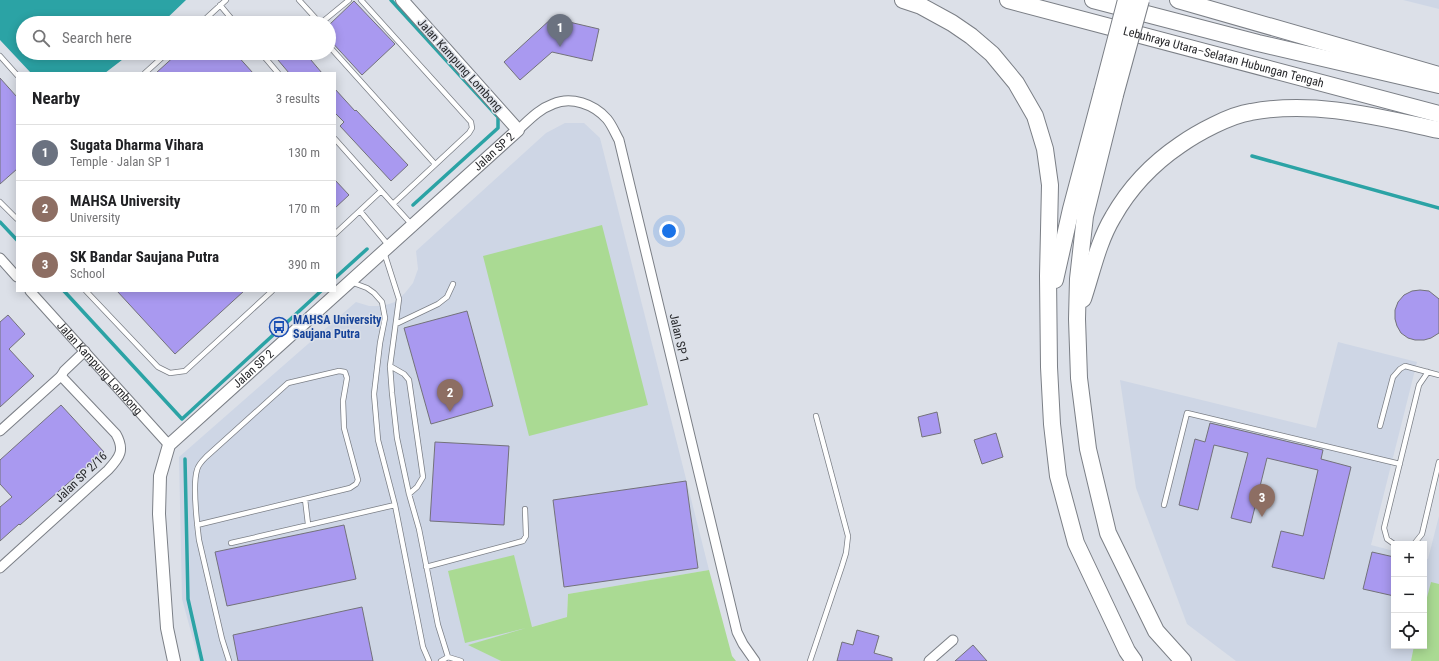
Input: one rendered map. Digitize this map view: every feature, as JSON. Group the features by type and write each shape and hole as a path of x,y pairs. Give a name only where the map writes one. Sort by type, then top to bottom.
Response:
{"highway":[{"path":"903,0 921,6 952,23 982,45 992,54 1016,84 1034,116 1045,149 1050,185 1048,276 1049,368 1052,424 1058,476 1076,543 1127,651 1134,661"},
{"name":"Lebuhraya Utara–Selatan Hubungan Tengah","path":"1008,0 1439,114"},
{"name":"Lebuhraya Utara–Selatan Hubungan Tengah","path":"1094,0 1258,43 1439,85"},
{"path":"1126,0 1085,216 1078,279 1076,319 1079,378 1088,449 1108,533 1156,631 1183,661"},
{"path":"1049,303 1071,209 1141,0"},
{"path":"1178,0 1439,74"},
{"path":"1076,319 1097,254 1112,218 1127,194 1147,170 1191,137 1220,123 1249,112 1282,108 1312,107 1371,115 1439,130"}],"street":[{"name":"Jalan Kampung Lombong","path":"402,0 518,130"},
{"name":"Jalan SP 1","path":"518,130 538,112 554,103 570,101 585,104 597,110 607,120 619,140 737,632 743,644 755,661"},
{"name":"Jalan SP 2","path":"169,445 518,130"},
{"path":"0,258 16,276"},
{"name":"Jalan Kampung Lombong","path":"31,292 169,445"},
{"path":"0,431 61,376 64,371 85,351"},
{"name":"Jalan SP 2/16","path":"0,568 108,470 120,455 120,441 116,434 61,376"},
{"path":"169,445 160,476 160,514 167,628 174,661"},
{"path":"929,661 953,640"}],"lane":[{"path":"209,16 226,0"},
{"path":"299,0 314,16"},
{"path":"330,16 349,0"},
{"path":"361,0 471,122 472,128 469,133 393,204"},
{"path":"220,6 229,16"},
{"path":"336,54 436,164"},
{"path":"0,56 16,74"},
{"path":"146,72 159,60"},
{"path":"267,60 277,72"},
{"path":"336,140 412,225"},
{"path":"336,233 382,191"},
{"path":"0,202 16,218"},
{"path":"360,211 387,248 399,299 390,366 397,438 409,494 419,529 438,625 448,657"},
{"path":"350,281 367,288 382,302 385,318 380,343 374,394 378,440 395,505 423,647 429,661"},
{"path":"396,324 438,304 447,297 453,284"},
{"path":"87,292 158,367 170,373 185,371 271,292"},
{"path":"390,366 404,374 409,380 422,477 417,487 409,494"},
{"path":"1380,426 1393,377 1396,373 1405,366 1439,375"},
{"path":"197,525 350,488 356,484 358,480 344,428 343,401 346,378 345,372 339,371 288,383 206,457 196,470 195,493 197,525 222,639 229,661"},
{"path":"1391,542 1387,539 1384,528 1420,385 1428,372"},
{"path":"1164,505 1187,413 1400,464"},
{"path":"810,661 846,553 848,536 816,416"},
{"path":"1416,541 1422,534 1439,462"},
{"path":"305,499 308,524"},
{"path":"231,543 395,505"},
{"path":"426,567 523,541 526,536 525,509"},
{"path":"441,661 448,657 461,661"}],"shaded area":[{"path":"1403,0 1439,0 1439,9"},
{"path":"565,123 584,123 600,138 709,570 568,594 567,617 469,645 501,661 199,661 182,599 179,457 356,302 369,306 383,306 395,302 413,283 418,269 416,251 546,133"},
{"path":"1338,342 1417,362 1371,545 1391,550 1391,649 1427,649 1427,559 1439,516 1439,661 1236,661 1187,624 1136,488 1120,380 1316,428"}],"green space":[{"path":"602,225 648,405 529,436 483,256"},
{"path":"514,555 532,627 567,617 568,594 709,570 732,656 736,661 501,661 468,645 526,628 465,643 448,571"},
{"path":"1431,582 1439,584 1439,661 1411,661 1413,649 1427,649 1427,597"}],"water":[{"path":"0,0 186,0 169,16 16,16 16,57 0,40"},
{"path":"19,60 122,60 106,72 30,72"}],"building":[{"path":"354,1 395,44 362,75 336,47 336,18"},
{"path":"552,18 599,29 592,61 552,52 520,80 504,62"},
{"path":"170,60 241,60 252,72 157,72"},
{"path":"278,60 311,60 321,72 288,72"},
{"path":"0,78 16,96 16,170 0,184"},
{"path":"336,90 408,165 391,181 340,126 344,122 336,114"},
{"path":"336,181 349,195 336,207"},
{"path":"1412,291 1429,291 1439,299 1439,333 1431,338 1415,340 1408,338 1401,333 1395,319 1395,310 1398,302 1404,295"},
{"path":"118,292 243,292 175,354"},
{"path":"467,311 493,406 431,424 404,328"},
{"path":"8,315 25,334 9,349 34,376 0,407 0,322"},
{"path":"61,405 104,452 0,541 0,507 12,497 0,484 0,460"},
{"path":"937,412 941,433 922,437 918,417"},
{"path":"1210,423 1323,450 1321,459 1351,467 1324,579 1272,567 1281,531 1303,536 1318,470 1267,458 1251,523 1231,518 1248,453 1214,445 1198,510 1179,505 1195,439 1205,442"},
{"path":"996,433 1003,457 982,464 974,440"},
{"path":"435,442 509,446 504,525 430,521"},
{"path":"686,481 698,568 564,587 553,500"},
{"path":"344,525 356,579 227,606 215,552"},
{"path":"1372,552 1391,556 1391,595 1363,589"},
{"path":"362,607 373,661 238,661 233,635"},
{"path":"857,630 879,636 874,653 892,658 892,661 837,661 842,642 853,645"},
{"path":"973,645 987,661 955,661"}],"waterway":[{"path":"391,0 498,117 498,128 413,205"},
{"path":"1252,156 1439,208"},
{"path":"0,222 16,239"},
{"path":"336,277 367,249"},
{"path":"65,292 182,419 320,292"},
{"path":"185,459 188,599 202,661"}],"place":[{"name":"Sugata Dharma Vihara","path":"560,47"},
{"name":"MAHSA University Saujana Putra","path":"279,327"},
{"name":"MAHSA University","path":"450,412"},
{"name":"SK Bandar Saujana Putra","path":"1262,517"}]}
